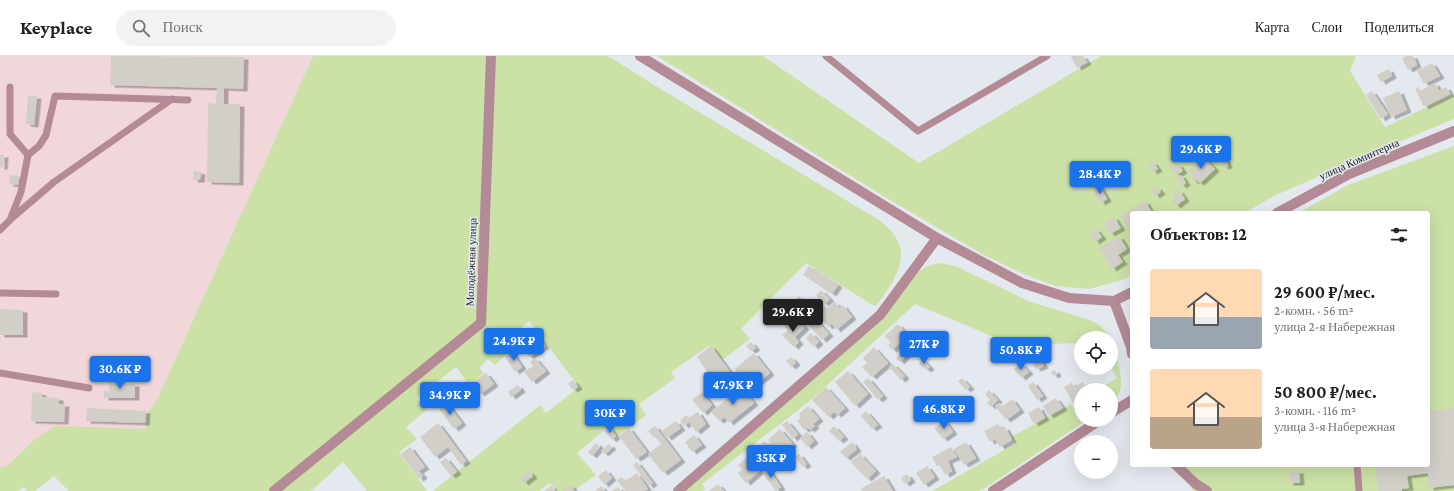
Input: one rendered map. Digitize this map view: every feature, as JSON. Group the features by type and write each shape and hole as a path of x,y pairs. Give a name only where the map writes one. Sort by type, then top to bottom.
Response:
{"street":[{"name":"Молодёжная улица","path":"274,491 481,323 491,56"},
{"path":"640,56 937,238 1022,282 1069,298 1114,301 1130,293"},
{"name":"улица Коминтерна","path":"1281,211 1349,174 1454,131"},
{"path":"678,491 880,315 937,238"},
{"path":"1114,301 1130,344"},
{"path":"1118,409 1130,401"},
{"path":"993,491 1089,427"},
{"path":"1178,467 1196,484 1207,491"}],"lane":[{"path":"826,56 918,131 1047,56"},
{"path":"10,87 10,134 28,155"},
{"path":"10,220 21,192 28,155 39,146 46,134 55,96 188,100"},
{"path":"0,230 54,182 173,99"},
{"path":"0,293 56,294"},
{"path":"0,373 89,388"},
{"path":"1357,467 1359,491"}],"shaded area":[{"path":"0,56 313,56 155,404 147,412 146,429 35,439 7,466 0,468"}],"green space":[{"path":"313,56 608,56 879,220 891,230 898,241 901,251 897,273 876,306 806,263 741,329 750,339 722,360 710,345 671,372 675,378 639,404 646,415 617,436 609,426 577,453 596,475 573,491 556,491 550,483 539,491 433,491 540,405 546,413 579,387 529,321 512,336 518,344 495,365 488,359 479,368 484,373 469,385 456,367 416,398 426,410 406,427 417,439 399,452 427,491 367,491 343,462 311,491 69,491 54,476 35,491 27,491 24,487 18,491 0,491 0,468 7,466 35,439 56,426 146,429 147,412 155,404"},
{"path":"657,56 763,56 919,163 1101,56 1356,56 1350,71 1385,127 1454,94 1454,119 1276,195 1248,211 1130,211 1130,276 1125,279 1089,289 1055,286 1021,273 982,254 880,194"},
{"path":"1454,146 1454,491 1193,491 1181,467 1430,467 1430,211 1302,211 1348,185"},
{"path":"939,263 955,266 1031,302 1087,319 1098,324 1105,331 1074,331 1074,343 1050,344 1006,342 915,304 811,400 702,484 705,489 703,491 682,491 809,382 917,272 928,266"},
{"path":"1118,362 1121,377 1121,389 1118,396 1118,383 1109,383 1117,378 1115,375 1118,375"},
{"path":"1071,404 1074,408 1074,427 1076,427 985,488 979,491 932,491 1015,444 1011,437"}],"building":[{"path":"111,56 244,57 243,89 224,88 224,104 240,104 239,183 207,182 208,103 216,104 217,88 110,85"},
{"path":"1083,56 1087,62 1077,68 1071,57"},
{"path":"1413,56 1417,65 1408,70 1402,58"},
{"path":"1432,63 1440,76 1424,84 1417,71"},
{"path":"1389,69 1392,76 1381,82 1377,75"},
{"path":"1435,83 1439,91 1446,87 1450,94 1424,107 1415,89 1418,87 1420,91"},
{"path":"1372,91 1388,114 1381,119 1366,95"},
{"path":"1399,91 1407,110 1391,117 1383,98"},
{"path":"28,96 37,96 34,125 26,124"},
{"path":"0,155 4,155 3,167 0,167"},
{"path":"1204,157 1215,169 1200,183 1196,180 1194,182 1191,178 1193,176 1188,171"},
{"path":"1226,159 1228,166 1223,167 1222,160"},
{"path":"1153,162 1158,169 1153,172 1148,165"},
{"path":"1178,164 1183,171 1176,175 1171,168"},
{"path":"194,171 201,172 200,180 193,180"},
{"path":"10,175 19,176 18,185 9,184"},
{"path":"1181,175 1186,183 1182,186 1176,178"},
{"path":"1100,187 1107,199 1101,203 1093,191"},
{"path":"1157,187 1161,192 1155,196 1152,190"},
{"path":"1179,190 1185,199 1176,206 1172,201 1175,199 1173,195"},
{"path":"1145,201 1151,211 1130,211"},
{"path":"1130,211 1130,231 1121,217"},
{"path":"1114,217 1121,228 1110,234 1104,224"},
{"path":"1096,229 1102,237 1095,242 1090,233"},
{"path":"1119,236 1127,249 1118,255 1123,262 1112,269 1099,248"},
{"path":"809,266 838,285 832,294 803,275"},
{"path":"821,290 830,299 824,304 816,295"},
{"path":"799,296 807,304 797,314 785,302 787,300 791,304"},
{"path":"835,302 840,308 843,305 852,317 836,330 832,324 828,327 819,316 823,312 819,308 823,305 827,309"},
{"path":"0,309 23,310 23,335 0,335"},
{"path":"808,310 829,334 822,340 800,316"},
{"path":"798,320 805,327 795,337 799,342 794,347 782,335 788,330 784,326 787,324 790,327"},
{"path":"898,324 908,335 892,350 888,345 891,343 885,336"},
{"path":"535,332 545,346 529,357 520,343"},
{"path":"916,332 921,338 913,346 907,339"},
{"path":"811,333 819,342 814,347 806,338"},
{"path":"751,342 756,348 751,351 746,346"},
{"path":"1008,342 1026,345 1024,360 1006,358"},
{"path":"711,346 733,376 726,381 721,375 714,381 697,357"},
{"path":"874,347 888,363 872,377 862,367 867,363 863,358"},
{"path":"903,351 907,354 900,362 896,358"},
{"path":"512,352 522,367 515,372 505,357"},
{"path":"754,353 770,373 750,389 735,369"},
{"path":"791,357 796,363 791,367 786,361"},
{"path":"1039,357 1044,366 1036,369 1032,361"},
{"path":"535,358 546,371 532,382 524,372 533,366 530,362"},
{"path":"922,359 930,367 927,370 919,364"},
{"path":"1021,363 1029,372 1021,378 1014,369"},
{"path":"893,364 905,376 901,380 889,367"},
{"path":"1055,370 1057,374 1053,376 1051,372"},
{"path":"848,371 868,394 855,406 835,382"},
{"path":"486,373 494,384 480,394 472,383"},
{"path":"868,378 883,396 878,400 863,382"},
{"path":"962,378 970,387 966,390 958,381"},
{"path":"109,379 120,379 120,384 135,384 135,398 104,398 104,391 109,391"},
{"path":"573,380 578,387 573,390 568,384"},
{"path":"1033,382 1043,396 1037,400 1028,386"},
{"path":"1072,382 1074,387 1074,405 1064,387"},
{"path":"518,385 521,390 511,397 508,392"},
{"path":"741,387 754,403 729,423 725,417 719,421 711,412"},
{"path":"826,387 845,408 837,415 834,412 829,417 812,400"},
{"path":"989,390 998,400 991,407 987,403 990,400 985,394"},
{"path":"32,392 42,393 42,397 59,398 59,404 65,404 64,422 31,421"},
{"path":"702,392 712,405 703,413 692,400"},
{"path":"1056,398 1063,408 1049,416 1043,406"},
{"path":"1012,399 1020,410 1006,420 995,406 999,403 1002,407"},
{"path":"447,403 462,423 454,429 439,409"},
{"path":"808,406 819,419 813,424 815,426 810,430 808,428 804,430 797,421 801,417 799,414"},
{"path":"1039,407 1045,418 1034,424 1028,413"},
{"path":"87,408 146,411 145,423 86,421"},
{"path":"1454,408 1454,485 1429,488 1428,473 1407,476 1409,488 1402,489 1402,491 1378,491 1375,467 1430,467 1430,411"},
{"path":"866,411 878,425 872,429 861,416"},
{"path":"698,412 706,424 696,432 689,422 684,426 680,420 687,415 689,418"},
{"path":"676,421 681,428 667,438 662,431"},
{"path":"787,421 798,434 793,439 782,425"},
{"path":"945,421 953,432 943,439 934,428"},
{"path":"438,423 466,461 461,465 448,447 435,457 420,437"},
{"path":"998,424 1001,429 1005,427 1012,440 1000,447 995,439 990,442 984,431"},
{"path":"655,426 681,460 663,473 648,454 661,444 655,435 653,437 648,431"},
{"path":"834,426 844,437 839,441 829,431"},
{"path":"609,427 616,436 612,440 605,431"},
{"path":"629,428 647,452 636,459 619,436"},
{"path":"780,429 793,444 777,457 772,451 775,448 768,440"},
{"path":"807,432 814,441 807,447 800,438"},
{"path":"694,435 702,445 692,452 685,442"},
{"path":"765,441 770,447 765,452 759,446"},
{"path":"852,442 857,449 846,458 840,452"},
{"path":"966,442 976,458 964,465 954,449"},
{"path":"596,443 600,447 592,456 588,452"},
{"path":"609,444 612,447 604,454 601,451"},
{"path":"410,447 425,467 419,471 423,476 419,479 401,454"},
{"path":"951,447 957,457 948,461 952,471 945,475 940,465 937,466 932,457"},
{"path":"757,450 764,459 770,454 777,462 771,468 767,463 761,468 750,455"},
{"path":"799,454 807,464 803,467 795,457"},
{"path":"860,454 876,471 867,479 851,462"},
{"path":"749,456 761,470 746,483 738,473 742,470 738,465"},
{"path":"446,458 457,472 451,476 440,462"},
{"path":"637,462 653,483 649,486 633,465"},
{"path":"927,466 935,477 924,485 916,473"},
{"path":"767,467 781,487 776,491 762,472"},
{"path":"606,470 612,478 604,485 598,476"},
{"path":"529,471 533,476 524,483 520,478"},
{"path":"1289,471 1299,471 1300,483 1289,483"},
{"path":"637,473 648,489 644,491 625,491 617,480 622,477 625,481"},
{"path":"907,474 911,480 905,484 901,478"},
{"path":"884,476 893,491 862,491 860,489"},
{"path":"718,484 724,491 709,491"},
{"path":"571,485 574,490 562,491"},
{"path":"551,486 555,491 544,491"},
{"path":"601,486 605,491 595,491"},
{"path":"618,487 621,491 612,491"}]}
